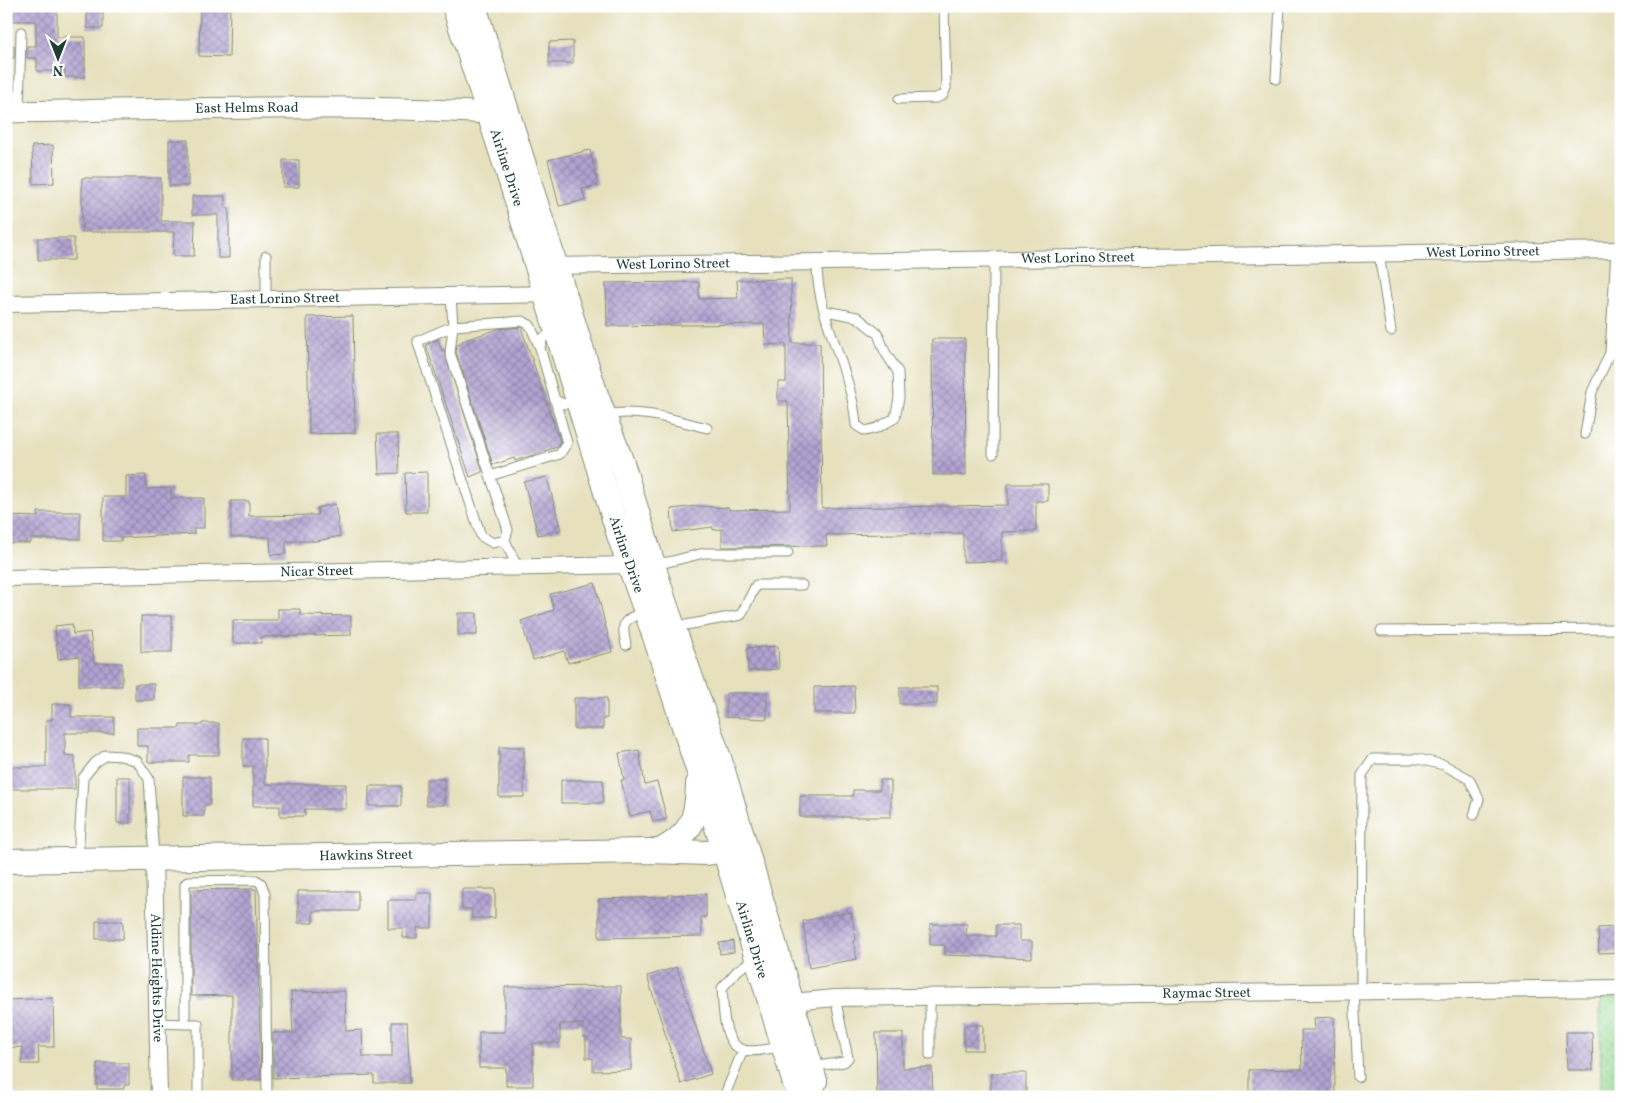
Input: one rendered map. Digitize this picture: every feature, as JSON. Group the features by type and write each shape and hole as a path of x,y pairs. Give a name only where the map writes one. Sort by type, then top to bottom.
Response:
{"main road":[{"name":"Airline Drive","path":"454,6 488,113 545,266"},
{"name":"Airline Drive","path":"474,6 554,294 622,463 652,562 720,761 735,849 756,958 795,1084 808,1097 815,1081 792,1002 735,849 698,768 645,611 566,401 556,331 554,294"},
{"path":"660,851 673,844 688,829 697,811 698,768"},
{"name":"Hawkins Street","path":"6,861 735,849"}],"street":[{"name":"East Helms Road","path":"13,112 429,108 488,113"},
{"name":"West Lorino Street","path":"545,266 1618,250"},
{"name":"East Lorino Street","path":"6,304 554,294"},
{"name":"Nicar Street","path":"6,578 628,565"},
{"name":"Aldine Heights Drive","path":"154,858 159,1097"},
{"name":"Raymac Street","path":"792,1002 835,998 1621,988"}],"lane":[{"path":"899,99 936,98 943,95 946,88 944,6"},
{"path":"1276,80 1280,6"},
{"path":"13,112 21,32"},
{"path":"1584,434 1592,392 1610,352 1618,250"},
{"path":"1379,254 1391,331"},
{"path":"266,256 266,300"},
{"path":"993,454 994,259"},
{"path":"817,262 817,281 826,311 851,390 856,425 865,431 878,428 895,418 899,398 898,372 885,352 878,334 857,317 826,311"},
{"path":"451,296 453,326 450,352 508,530 505,540 517,567"},
{"path":"490,476 560,454 567,443 566,401 530,325 522,321 453,326 418,341 481,536 493,543 505,540"},
{"path":"540,348 542,338 556,331"},
{"path":"603,416 622,412 666,418 707,428"},
{"path":"652,562 668,562 704,553 788,553"},
{"path":"674,628 741,615 756,585 802,585"},
{"path":"626,645 622,626 624,622 645,611"},
{"path":"1381,631 1621,629"},
{"path":"78,860 83,778 95,763 106,755 122,756 137,761 149,779 154,858"},
{"path":"1358,1077 1362,775 1374,759 1418,759 1444,765 1469,779 1479,799 1474,815"},
{"path":"184,1024 185,884 189,881 256,880 261,883 265,894 267,1097"},
{"path":"756,958 738,970 722,988 727,1031 732,1042 743,1050 784,1047"},
{"path":"930,997 930,1055"},
{"path":"811,1067 844,1062 848,1058 835,998"},
{"path":"158,1023 198,1024 198,1097"},
{"path":"724,1097 743,1050"}],"green space":[{"path":"1621,998 1621,1097 1601,1097 1600,999"}],"building":[{"path":"6,6 57,6 57,37 85,37 85,77 65,77 65,71 37,71 37,58 27,58 27,46 36,46 36,21 6,21"},
{"path":"200,6 230,6 229,57 199,56"},
{"path":"87,7 103,7 103,28 87,28"},
{"path":"573,41 573,63 549,63 549,42"},
{"path":"6,46 14,46 14,58 6,58"},
{"path":"169,140 188,140 188,186 169,186"},
{"path":"53,145 54,183 33,184 32,146"},
{"path":"590,150 598,185 582,189 585,200 559,206 548,160"},
{"path":"283,160 299,160 299,187 283,187"},
{"path":"82,178 161,178 161,221 195,221 194,256 173,256 174,232 82,232"},
{"path":"192,196 225,196 225,208 229,208 229,258 218,258 218,215 192,215"},
{"path":"38,238 74,238 74,260 38,260"},
{"path":"791,279 792,343 820,343 822,508 1008,505 1008,484 1048,484 1048,501 1036,501 1036,531 1002,532 1002,561 963,562 963,533 826,535 827,546 722,547 722,529 713,530 713,527 673,532 671,509 697,506 729,508 729,510 790,509 788,401 778,401 778,382 786,382 786,344 765,345 764,324 607,326 606,283 699,282 699,299 738,298 737,280"},
{"path":"353,316 355,433 309,434 307,317"},
{"path":"521,327 560,442 557,447 515,461 514,458 493,465 456,352 457,345 463,343 462,341 498,329"},
{"path":"438,339 442,351 444,350 482,469 482,472 470,477 426,345"},
{"path":"932,339 965,339 966,475 933,475"},
{"path":"377,434 398,434 399,473 379,474"},
{"path":"427,472 427,512 406,512 405,473"},
{"path":"146,475 146,489 171,488 171,498 204,498 204,528 194,528 194,534 121,538 121,541 103,541 103,497 126,497 126,476"},
{"path":"547,477 561,530 538,535 524,482"},
{"path":"231,501 249,501 249,516 318,515 317,508 335,504 340,536 317,541 286,541 286,554 271,555 270,537 231,537"},
{"path":"38,512 80,512 80,539 31,539 31,543 6,543 6,516 38,517"},
{"path":"595,583 612,652 568,663 564,651 533,660 521,621 554,610 550,594"},
{"path":"278,609 300,609 300,615 351,616 351,635 261,637 261,643 233,643 233,620 278,620"},
{"path":"458,613 477,613 477,635 458,635"},
{"path":"141,616 172,616 172,652 141,652"},
{"path":"72,624 73,634 90,632 94,663 122,663 122,686 79,686 79,656 58,659 55,626"},
{"path":"778,646 779,669 748,671 747,648"},
{"path":"135,684 154,684 154,700 135,700"},
{"path":"854,686 855,713 814,713 814,687"},
{"path":"900,687 937,687 937,704 900,704"},
{"path":"726,693 767,693 767,719 726,717"},
{"path":"574,698 607,698 607,718 603,719 603,729 574,729"},
{"path":"52,704 71,704 71,717 114,717 114,733 65,733 65,755 75,756 75,789 6,789 6,767 46,767 46,720 52,720"},
{"path":"202,723 219,723 219,755 189,755 189,762 148,762 148,746 137,746 137,728 180,728 180,725 202,725"},
{"path":"243,738 265,738 265,784 346,784 346,809 305,809 305,816 280,816 280,806 253,806 253,766 243,766"},
{"path":"499,747 524,747 524,797 499,797"},
{"path":"639,750 645,785 657,782 667,819 653,822 650,811 630,816 621,780 624,780 619,753"},
{"path":"117,777 130,777 130,823 117,823"},
{"path":"183,777 210,777 210,805 204,805 204,816 183,816"},
{"path":"426,779 444,779 444,805 426,805"},
{"path":"561,780 603,780 603,803 561,803"},
{"path":"880,780 891,780 891,817 800,817 800,796 853,796 853,790 880,790"},
{"path":"369,786 401,786 401,806 369,806"},
{"path":"256,889 261,1080 232,1080 232,995 191,996 191,890"},
{"path":"462,889 495,889 495,918 472,918 472,909 462,909"},
{"path":"298,891 358,891 358,911 313,911 313,923 298,923"},
{"path":"416,893 432,893 432,928 417,928 417,938 403,938 403,928 388,928 388,900 416,900"},
{"path":"706,894 706,917 701,917 702,936 599,938 599,899"},
{"path":"851,912 856,940 853,941 857,959 809,968 803,921"},
{"path":"96,921 123,921 123,939 96,939"},
{"path":"930,924 967,924 966,936 996,936 996,925 1019,925 1019,941 1032,941 1032,958 945,955 945,945 930,945"},
{"path":"1621,927 1621,952 1599,953 1598,928"},
{"path":"733,941 734,952 720,954 719,943"},
{"path":"677,967 711,1074 681,1084 647,976"},
{"path":"621,986 621,1039 631,1039 631,1070 593,1071 593,1058 586,1058 586,1037 583,1037 583,1024 560,1024 560,1043 533,1043 533,1086 506,1086 506,1068 479,1068 479,1032 505,1032 505,987"},
{"path":"345,991 346,1031 362,1030 363,1057 392,1057 392,1022 407,1022 410,1083 374,1083 374,1075 273,1078 273,1033 293,1033 291,992"},
{"path":"53,998 54,1047 38,1047 39,1064 22,1064 22,1047 6,1048 6,1000"},
{"path":"1334,1017 1335,1096 1249,1097 1249,1070 1302,1069 1301,1030 1315,1030 1314,1018"},
{"path":"964,1025 983,1025 983,1050 964,1050"},
{"path":"1566,1032 1592,1032 1593,1070 1567,1070"},
{"path":"876,1033 903,1033 903,1068 932,1067 933,1097 877,1097"},
{"path":"97,1063 129,1063 129,1085 124,1085 124,1089 97,1089"},
{"path":"991,1073 1026,1073 1026,1095 1002,1097 1002,1093 991,1093"}]}
